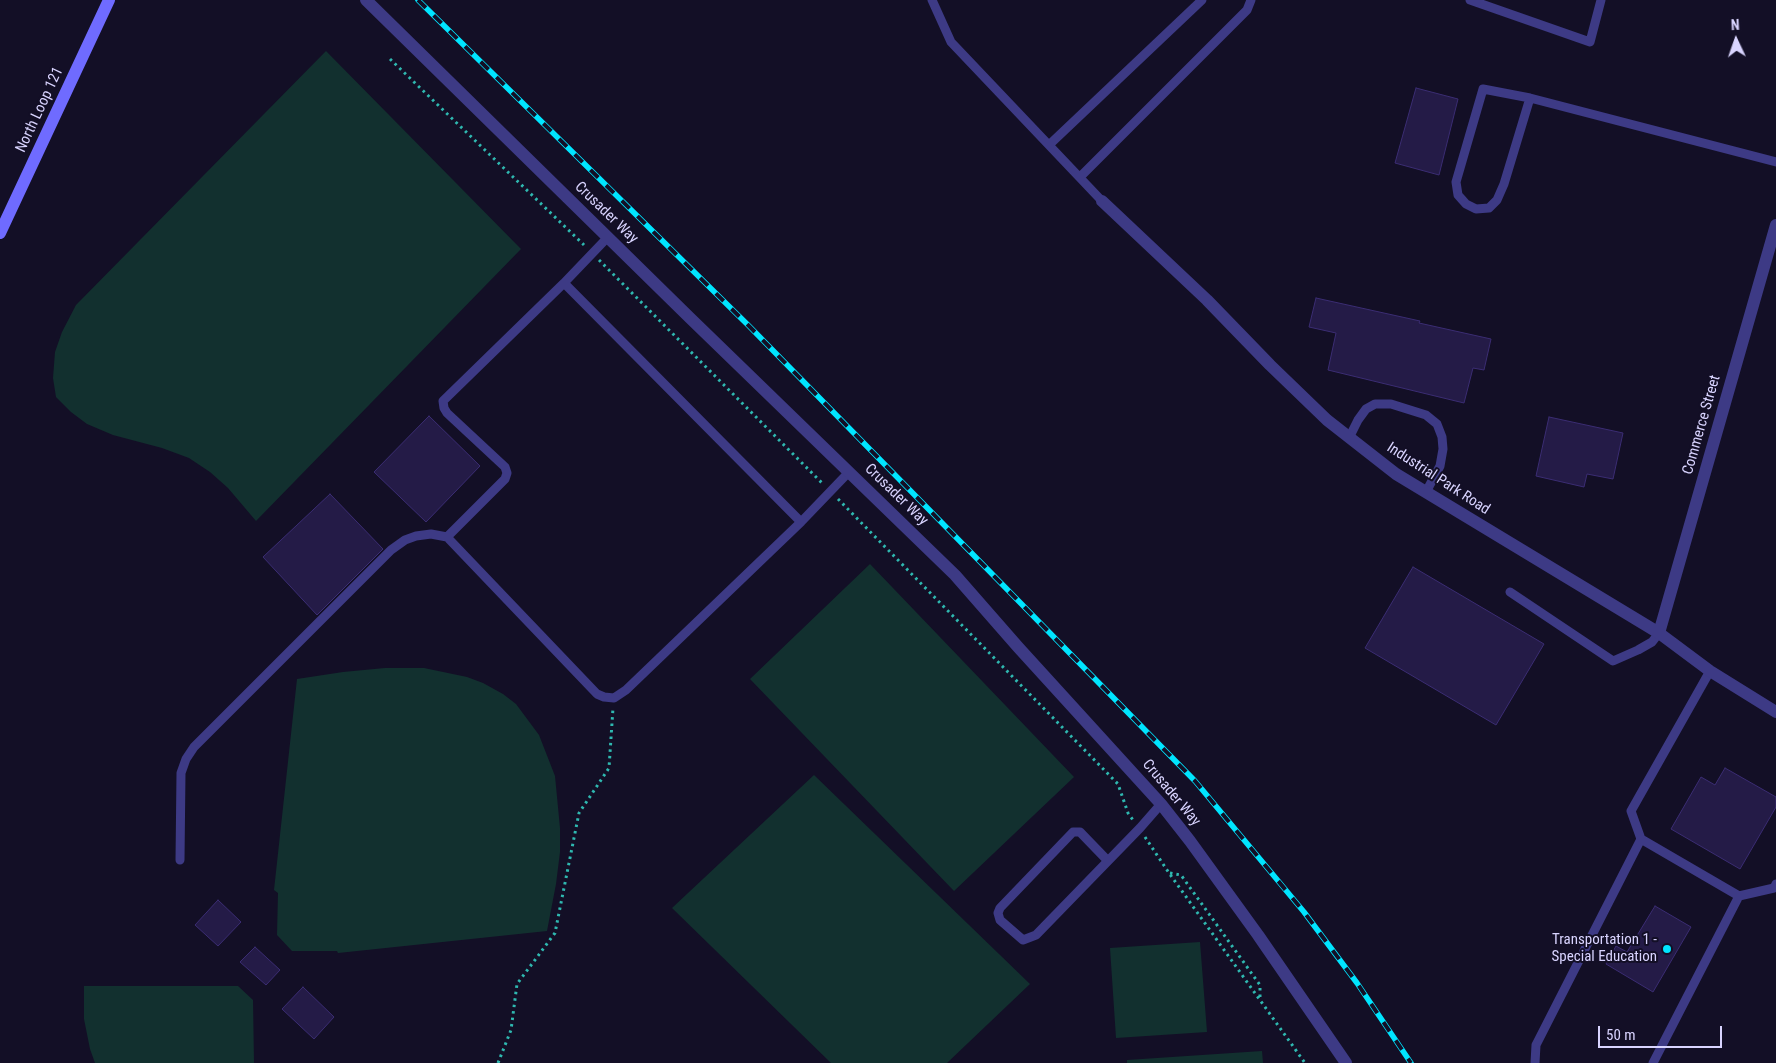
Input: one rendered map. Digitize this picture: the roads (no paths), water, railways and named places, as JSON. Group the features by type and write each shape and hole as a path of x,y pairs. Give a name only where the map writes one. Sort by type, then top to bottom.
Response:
{"main road":[{"name":"North Loop 121","path":"0,233 110,0"}],"street":[{"name":"Crusader Way","path":"366,0 955,575 1161,804 1258,935 1346,1063"},
{"name":"Industrial Park Road","path":"1102,201 1207,300 1327,420 1396,474 1659,634 1710,671 1776,712"},
{"name":"Commerce Street","path":"1659,634 1776,224"}],"lane":[{"path":"932,0 951,42 1102,201"},
{"path":"1049,145 1202,0"},
{"path":"1080,178 1247,10 1251,0"},
{"path":"1470,0 1590,42 1601,0"},
{"path":"1530,98 1504,184 1497,200 1489,208 1476,209 1466,204 1458,195 1456,182 1483,89 1530,98 1776,162"},
{"path":"446,537 505,479 507,473 504,466 447,414 443,400 564,283 608,237"},
{"path":"564,283 801,522"},
{"path":"1349,438 1366,409 1375,404 1391,404 1426,415 1437,424 1442,437 1443,448 1440,466 1426,492"},
{"path":"180,860 181,773 186,759 194,747 391,550 405,540 431,534 446,537 597,694 614,698 626,690 801,522 849,472"},
{"path":"1510,592 1613,661 1652,642 1659,634"},
{"path":"1710,671 1631,811 1641,839 1739,896 1774,888 1776,884"},
{"path":"1108,861 1080,832 1073,832 1000,908 998,913 1000,920 1023,940 1036,936 1140,828 1161,804"},
{"path":"1535,1063 1536,1045 1641,839"},
{"path":"1653,1063 1739,896"}],"railway":[{"path":"418,0 748,325 1195,781 1304,912 1357,983 1411,1063"}],"place":[{"name":"Transportation 1 - Special Education","path":"1667,949"}]}
